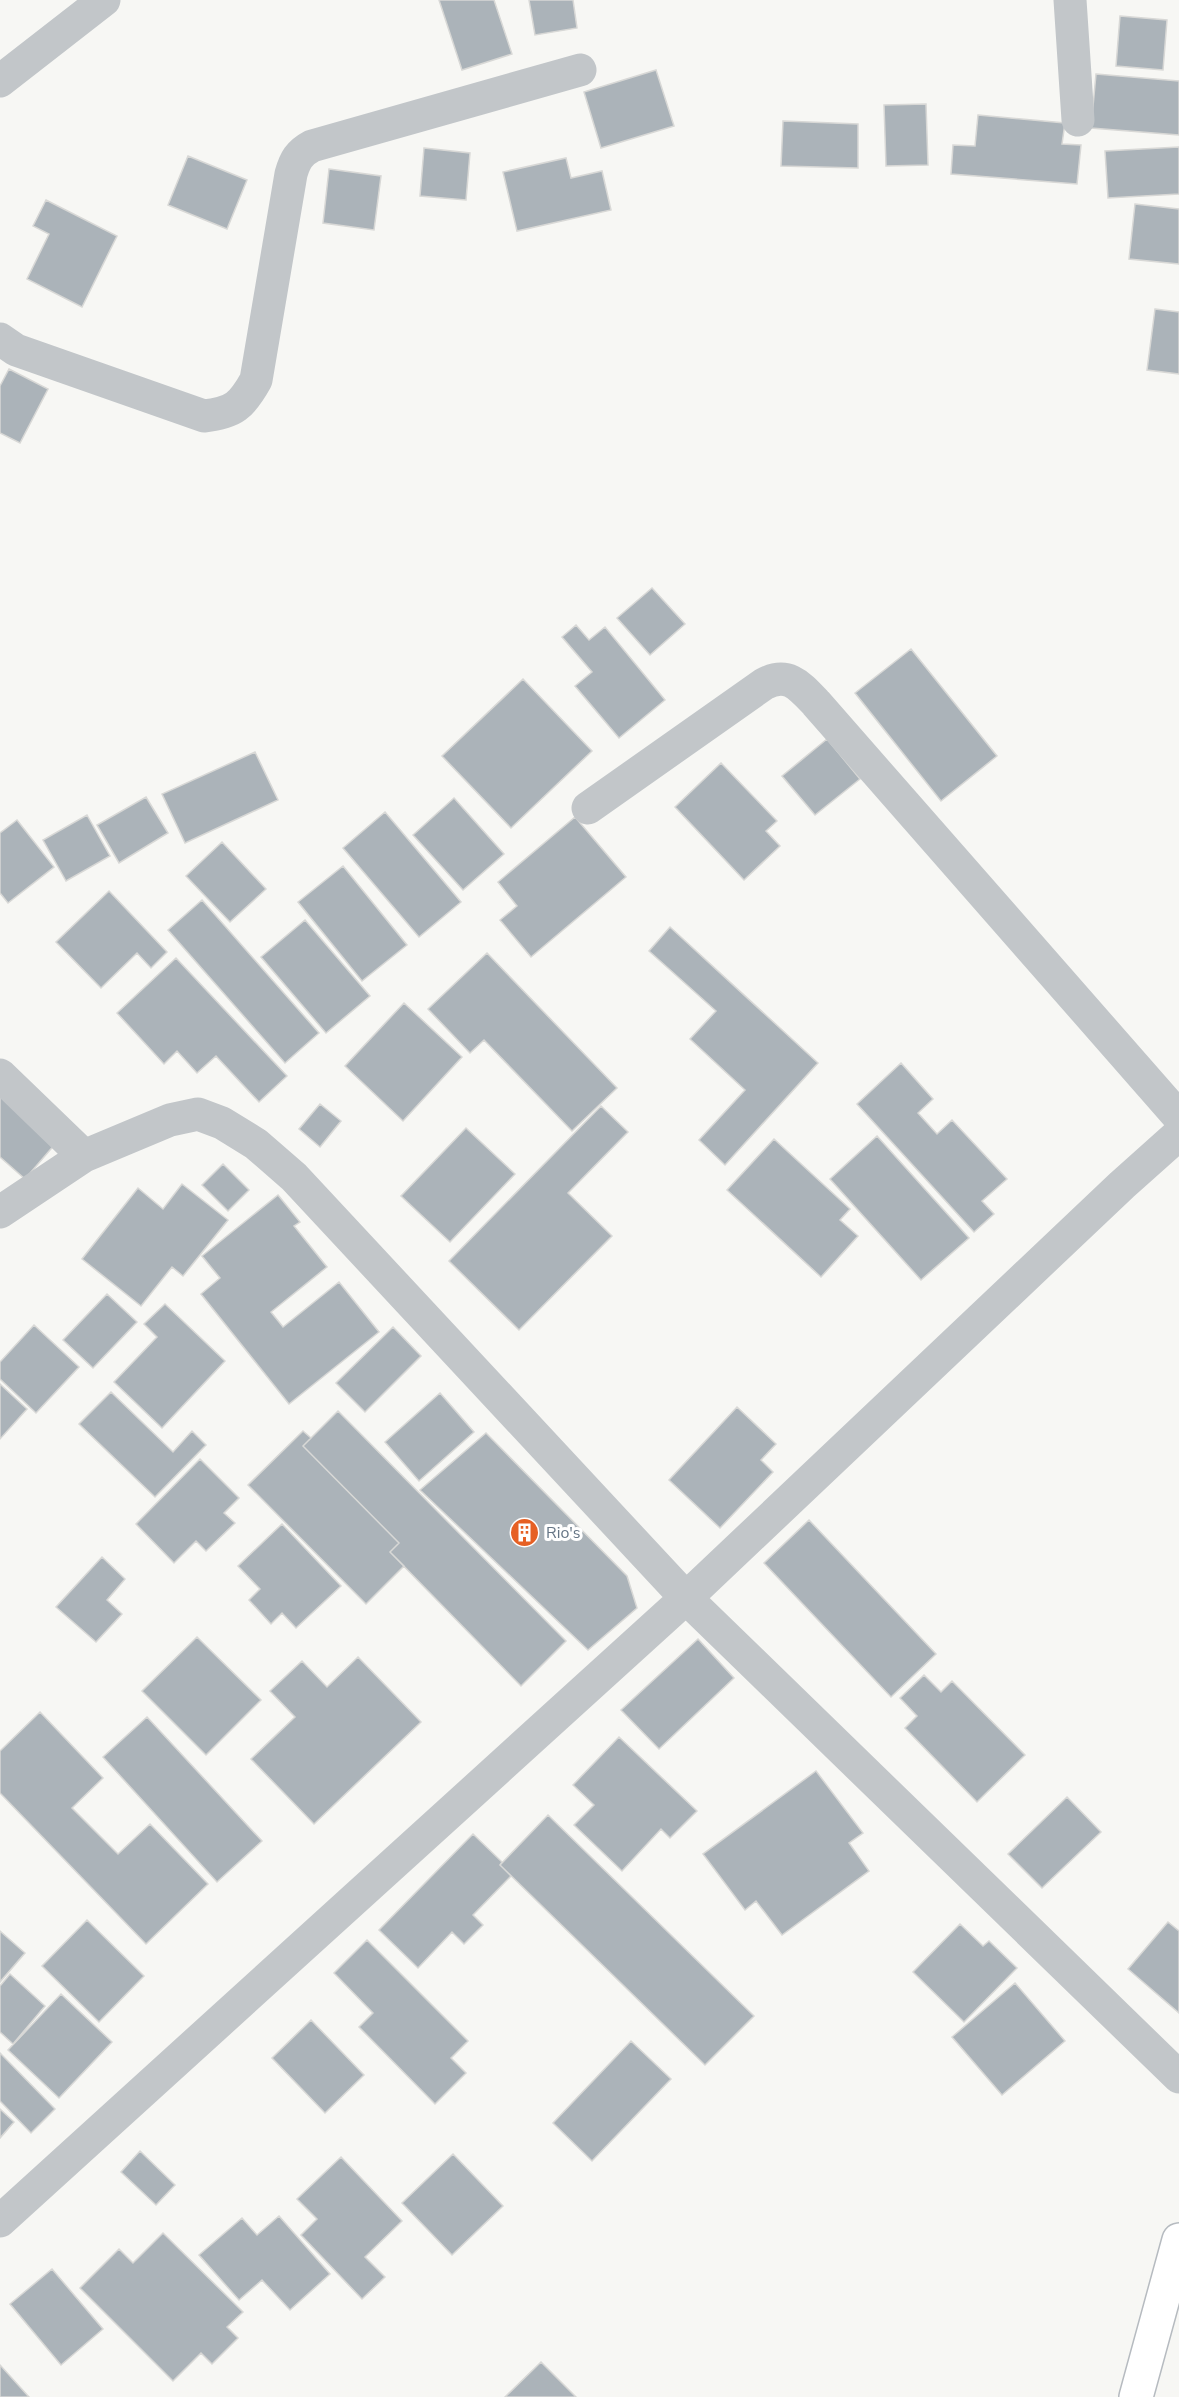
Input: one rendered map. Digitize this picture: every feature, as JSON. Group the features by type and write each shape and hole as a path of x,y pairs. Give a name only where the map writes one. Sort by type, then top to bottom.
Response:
{"street":[{"path":"0,81 104,0"},
{"path":"1070,0 1078,120"},
{"path":"0,339 16,350 204,416 221,414 236,408 256,380 291,174 294,161 302,151 312,146 580,70"},
{"path":"588,808 764,684 776,677 791,681 824,712 1179,1117"},
{"path":"0,1075 84,1156"},
{"path":"0,1212 84,1156 170,1120 198,1114 222,1122 256,1144 294,1177 686,1598 1179,2077"},
{"path":"0,2221 686,1598 1122,1185 1179,1134"},
{"path":"1136,2397 1179,2240"}],"building":[{"path":"439,0 494,0 512,54 462,70"},
{"path":"529,0 573,0 577,28 535,35"},
{"path":"1120,16 1167,20 1163,70 1116,66"},
{"path":"656,70 674,126 601,148 584,92"},
{"path":"1096,74 1179,81 1179,135 1091,128"},
{"path":"926,104 928,165 886,166 884,105"},
{"path":"978,115 1065,123 1062,144 1081,145 1077,184 951,174 953,145 975,146"},
{"path":"783,121 858,124 858,168 781,166"},
{"path":"1179,147 1179,194 1108,198 1105,151"},
{"path":"424,148 470,153 466,200 420,196"},
{"path":"188,156 247,180 227,229 168,205"},
{"path":"566,158 571,178 602,171 611,210 517,231 503,172"},
{"path":"329,169 381,176 374,230 323,223"},
{"path":"46,200 117,236 82,307 27,279 49,234 33,226"},
{"path":"1135,204 1179,209 1179,264 1129,259"},
{"path":"1155,309 1179,312 1179,374 1147,370"},
{"path":"9,369 48,389 20,443 0,433 0,386"},
{"path":"652,588 685,624 650,655 617,618"},
{"path":"576,625 589,640 605,627 665,700 619,738 575,686 592,672 562,637"},
{"path":"911,649 997,756 941,801 855,693"},
{"path":"523,679 592,751 511,828 442,756"},
{"path":"827,739 860,779 815,815 782,776"},
{"path":"255,752 278,800 185,843 162,794"},
{"path":"721,763 777,821 766,831 780,846 744,880 675,807"},
{"path":"146,797 168,833 119,863 97,825"},
{"path":"454,798 504,854 463,890 413,835"},
{"path":"385,812 461,902 419,937 343,848"},
{"path":"87,815 110,856 66,881 43,840"},
{"path":"575,817 626,877 531,957 500,920 517,906 498,882"},
{"path":"17,820 54,867 8,903 0,893 0,833"},
{"path":"222,842 266,889 230,922 186,876"},
{"path":"343,866 407,945 362,981 298,902"},
{"path":"109,891 167,952 151,968 137,953 101,988 56,942"},
{"path":"202,900 319,1033 285,1063 168,930"},
{"path":"305,920 370,996 326,1033 261,957"},
{"path":"670,927 818,1063 725,1165 699,1140 745,1090 690,1039 716,1011 649,951"},
{"path":"487,953 617,1088 572,1131 484,1040 470,1053 428,1009"},
{"path":"176,958 287,1076 259,1102 216,1056 197,1073 177,1051 164,1064 117,1013"},
{"path":"404,1003 462,1057 403,1121 345,1066"},
{"path":"901,1063 933,1099 918,1113 937,1134 952,1120 1007,1179 982,1201 994,1214 974,1232 857,1104"},
{"path":"0,1093 56,1143 25,1179 0,1157"},
{"path":"320,1104 341,1121 320,1147 299,1129"},
{"path":"601,1106 628,1132 568,1193 612,1236 519,1330 449,1261"},
{"path":"466,1128 515,1174 450,1242 401,1196"},
{"path":"877,1136 969,1238 921,1280 830,1179"},
{"path":"774,1139 850,1209 840,1220 858,1236 821,1277 727,1190"},
{"path":"223,1164 249,1190 228,1211 202,1185"},
{"path":"182,1184 228,1220 183,1276 172,1267 141,1306 82,1259 138,1188 163,1209"},
{"path":"278,1195 300,1222 294,1226 327,1267 271,1312 283,1327 339,1282 379,1332 289,1404 201,1294 220,1278 202,1256"},
{"path":"107,1294 137,1322 93,1368 63,1340"},
{"path":"165,1304 225,1361 162,1428 114,1382 157,1337 144,1324"},
{"path":"34,1325 79,1367 36,1413 0,1379 0,1362"},
{"path":"393,1327 421,1356 365,1412 336,1383"},
{"path":"0,1384 27,1409 0,1439"},
{"path":"111,1392 173,1452 192,1431 206,1445 155,1497 79,1424"},
{"path":"440,1393 474,1432 419,1481 385,1442"},
{"path":"737,1407 776,1444 761,1460 773,1472 720,1528 669,1480"},
{"path":"338,1411 566,1641 521,1686 390,1552 399,1543 303,1446"},
{"path":"303,1431 311,1438 303,1446 399,1543 390,1552 404,1566 366,1604 248,1485"},
{"name":"Rio's","path":"486,1433 627,1576 637,1608 588,1650 420,1490"},
{"path":"200,1459 239,1498 224,1513 235,1523 206,1551 196,1541 174,1563 136,1524"},
{"path":"809,1520 936,1654 891,1697 764,1563"},
{"path":"282,1524 341,1586 296,1628 282,1613 271,1624 249,1600 260,1589 238,1566"},
{"path":"102,1557 125,1579 107,1600 122,1614 96,1642 56,1607"},
{"path":"197,1637 261,1700 206,1755 142,1691"},
{"path":"698,1639 734,1678 659,1749 621,1710"},
{"path":"358,1657 421,1722 314,1824 251,1759 295,1717 270,1691 302,1661 327,1687"},
{"path":"924,1675 941,1692 952,1681 1025,1755 977,1802 905,1728 917,1716 900,1698"},
{"path":"40,1712 103,1778 72,1808 118,1854 150,1824 208,1884 146,1944 0,1793 0,1751"},
{"path":"147,1717 262,1841 217,1882 103,1757"},
{"path":"619,1737 697,1811 670,1838 661,1829 622,1871 574,1825 594,1805 573,1785"},
{"path":"816,1771 863,1833 849,1843 869,1871 782,1935 756,1901 745,1910 703,1854"},
{"path":"1067,1797 1101,1832 1042,1888 1008,1854"},
{"path":"548,1815 754,2016 705,2065 500,1865"},
{"path":"473,1834 502,1862 500,1865 511,1876 473,1915 483,1925 464,1944 452,1932 418,1968 379,1930"},
{"path":"87,1920 144,1976 99,2022 42,1966"},
{"path":"1168,1922 1179,1931 1179,2013 1128,1969"},
{"path":"960,1924 983,1946 989,1941 1017,1968 964,2022 913,1972"},
{"path":"0,1931 25,1953 0,1982"},
{"path":"367,1940 468,2041 451,2058 466,2073 435,2104 359,2027 373,2013 334,1973"},
{"path":"10,1974 45,2006 13,2044 0,2032 0,1986"},
{"path":"1015,1983 1065,2041 1002,2095 952,2037"},
{"path":"61,1994 112,2042 59,2098 8,2050"},
{"path":"311,2020 364,2075 325,2113 272,2058"},
{"path":"631,2041 671,2079 592,2161 553,2123"},
{"path":"0,2053 55,2109 31,2133 0,2101"},
{"path":"0,2109 14,2122 0,2138"},
{"path":"140,2151 175,2185 156,2205 121,2172"},
{"path":"453,2154 503,2206 452,2255 402,2203"},
{"path":"341,2157 402,2221 365,2257 385,2277 362,2299 301,2235 317,2219 297,2199"},
{"path":"279,2216 330,2274 290,2310 262,2280 239,2300 199,2255 242,2218 257,2235"},
{"path":"163,2233 243,2312 227,2327 238,2338 212,2364 201,2353 173,2381 80,2288 119,2249 133,2263"},
{"path":"52,2269 103,2329 61,2365 10,2304"},
{"path":"541,2362 576,2397 505,2397"},
{"path":"0,2365 29,2397 0,2397"}],"place":[{"name":"Rio's","path":"525,1533"}]}
